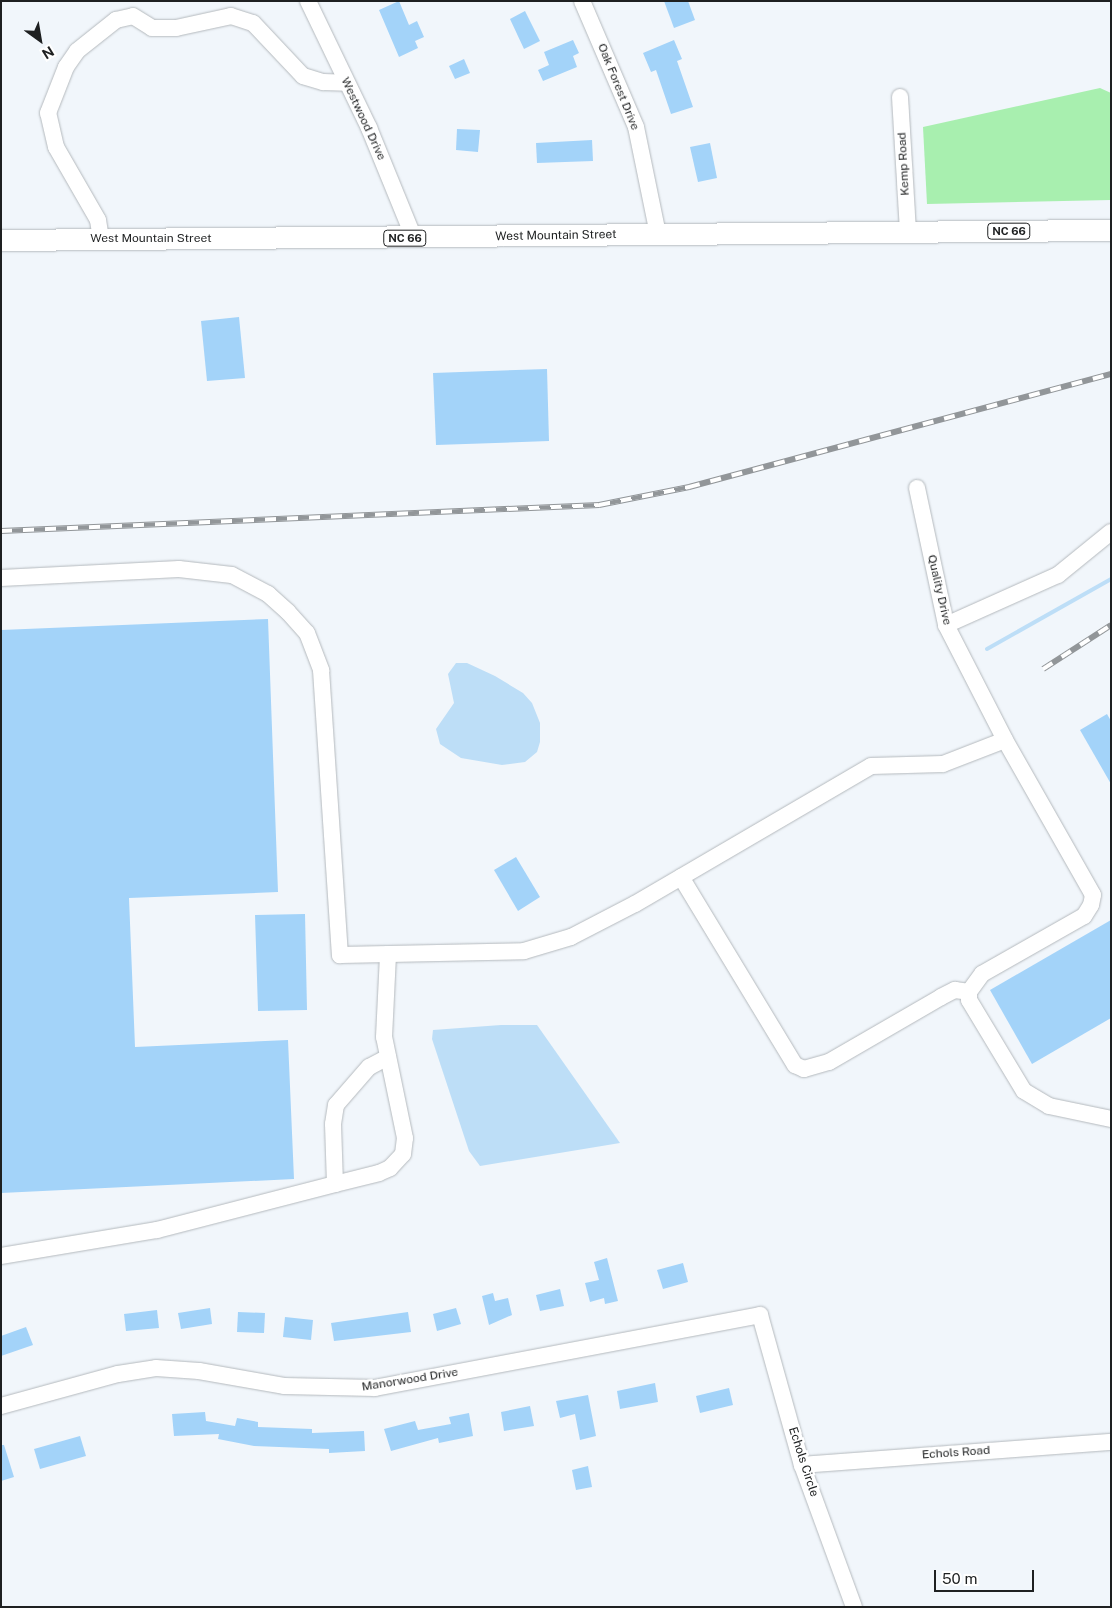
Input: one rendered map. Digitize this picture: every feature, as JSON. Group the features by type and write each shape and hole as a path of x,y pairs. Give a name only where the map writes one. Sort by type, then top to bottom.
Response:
{"main road":[{"name":"West Mountain Street","path":"1,240 414,238 1111,230"}],"street":[{"name":"Westwood Drive","path":"308,1 414,238"},
{"name":"Oak Forest Drive","path":"582,1 636,127 658,234"},
{"path":"101,239 92,208 56,147 48,113 66,67 78,51 116,20 133,16 152,28 176,28 231,16 253,23 303,76 323,82 346,83"},
{"name":"Kemp Road","path":"900,97 908,232"},
{"name":"Quality Drive","path":"917,488 946,625 1005,740 1093,895 1091,905 1084,916 982,974 969,992"},
{"path":"946,625 1058,576 1111,532"},
{"path":"1,578 179,569 232,575 268,594 307,633 321,670 340,955 524,951 571,937 682,877 871,766 943,764 1005,740"},
{"path":"682,877 795,1065 804,1069 829,1062 941,997 955,990 969,992 969,1000 1024,1091 1049,1106 1111,1119"},
{"path":"1,1256 156,1230 390,1168 403,1154 405,1138 384,1037 388,954"},
{"path":"335,1184 332,1124 336,1105 370,1067 388,1058"},
{"name":"Manorwood Drive","path":"1,1406 118,1374 156,1368 199,1371 284,1386 375,1388 760,1315"},
{"name":"Echols Circle","path":"760,1315 802,1465 854,1607"},
{"name":"Echols Road","path":"802,1465 1111,1442"}],"green space":[{"path":"1100,88 1111,93 1111,200 927,204 923,127"}],"water":[{"path":"456,663 467,663 495,676 523,693 532,703 540,723 540,742 537,752 525,762 502,765 461,758 440,744 436,729 454,703 448,674"},
{"path":"501,1025 537,1025 620,1143 480,1166 469,1151 432,1039 433,1030"}],"building":[{"path":"399,1 409,25 417,21 424,37 415,41 418,48 399,57 379,10"},
{"path":"664,1 688,1 695,20 674,28"},
{"path":"525,11 540,41 524,49 510,19"},
{"path":"573,40 579,53 573,56 577,67 543,81 538,70 549,65 544,52"},
{"path":"674,40 682,59 677,61 693,107 671,114 656,70 651,72 643,53"},
{"path":"464,59 470,73 455,79 449,66"},
{"path":"457,129 480,130 478,152 456,150"},
{"path":"592,140 593,161 537,163 536,143"},
{"path":"710,143 717,178 698,182 690,147"},
{"path":"239,317 245,378 207,381 201,321"},
{"path":"547,369 549,441 436,445 433,373"},
{"path":"268,619 278,892 129,898 135,1047 288,1040 294,1179 1,1193 1,630"},
{"path":"1107,714 1111,721 1111,784 1080,730"},
{"path":"516,857 540,897 518,911 494,870"},
{"path":"305,914 307,1010 258,1011 255,915"},
{"path":"1111,920 1111,1018 1032,1064 990,990"},
{"path":"607,1258 618,1301 605,1304 604,1298 590,1302 585,1283 599,1280 594,1262"},
{"path":"683,1263 688,1282 663,1289 657,1270"},
{"path":"560,1289 564,1306 540,1311 536,1295"},
{"path":"493,1293 495,1301 508,1298 512,1315 489,1325 482,1296"},
{"path":"210,1308 212,1324 181,1329 178,1313"},
{"path":"456,1308 461,1324 437,1331 433,1314"},
{"path":"157,1310 159,1328 126,1331 124,1314"},
{"path":"238,1312 265,1313 264,1333 237,1332"},
{"path":"408,1312 411,1332 334,1341 331,1323"},
{"path":"285,1317 313,1320 311,1340 283,1337"},
{"path":"26,1327 33,1345 1,1356 1,1336"},
{"path":"655,1383 658,1402 620,1409 617,1391"},
{"path":"729,1388 733,1405 700,1413 696,1396"},
{"path":"588,1395 596,1436 580,1440 575,1414 560,1418 556,1401"},
{"path":"530,1406 534,1426 504,1431 501,1412"},
{"path":"205,1412 206,1421 235,1426 237,1418 258,1422 258,1427 312,1429 312,1433 364,1431 365,1451 329,1453 329,1449 254,1446 218,1439 219,1434 174,1436 172,1414"},
{"path":"469,1413 473,1436 439,1443 438,1438 391,1451 384,1429 415,1421 418,1430 451,1424 449,1417"},
{"path":"80,1436 86,1456 40,1469 34,1449"},
{"path":"1,1445 4,1445 14,1477 1,1481"},
{"path":"588,1466 592,1487 576,1490 572,1470"}],"waterway":[{"path":"987,649 1111,579"}],"railway":[{"path":"1,531 599,505 689,487 1111,374"},
{"path":"1043,669 1111,625"}]}
